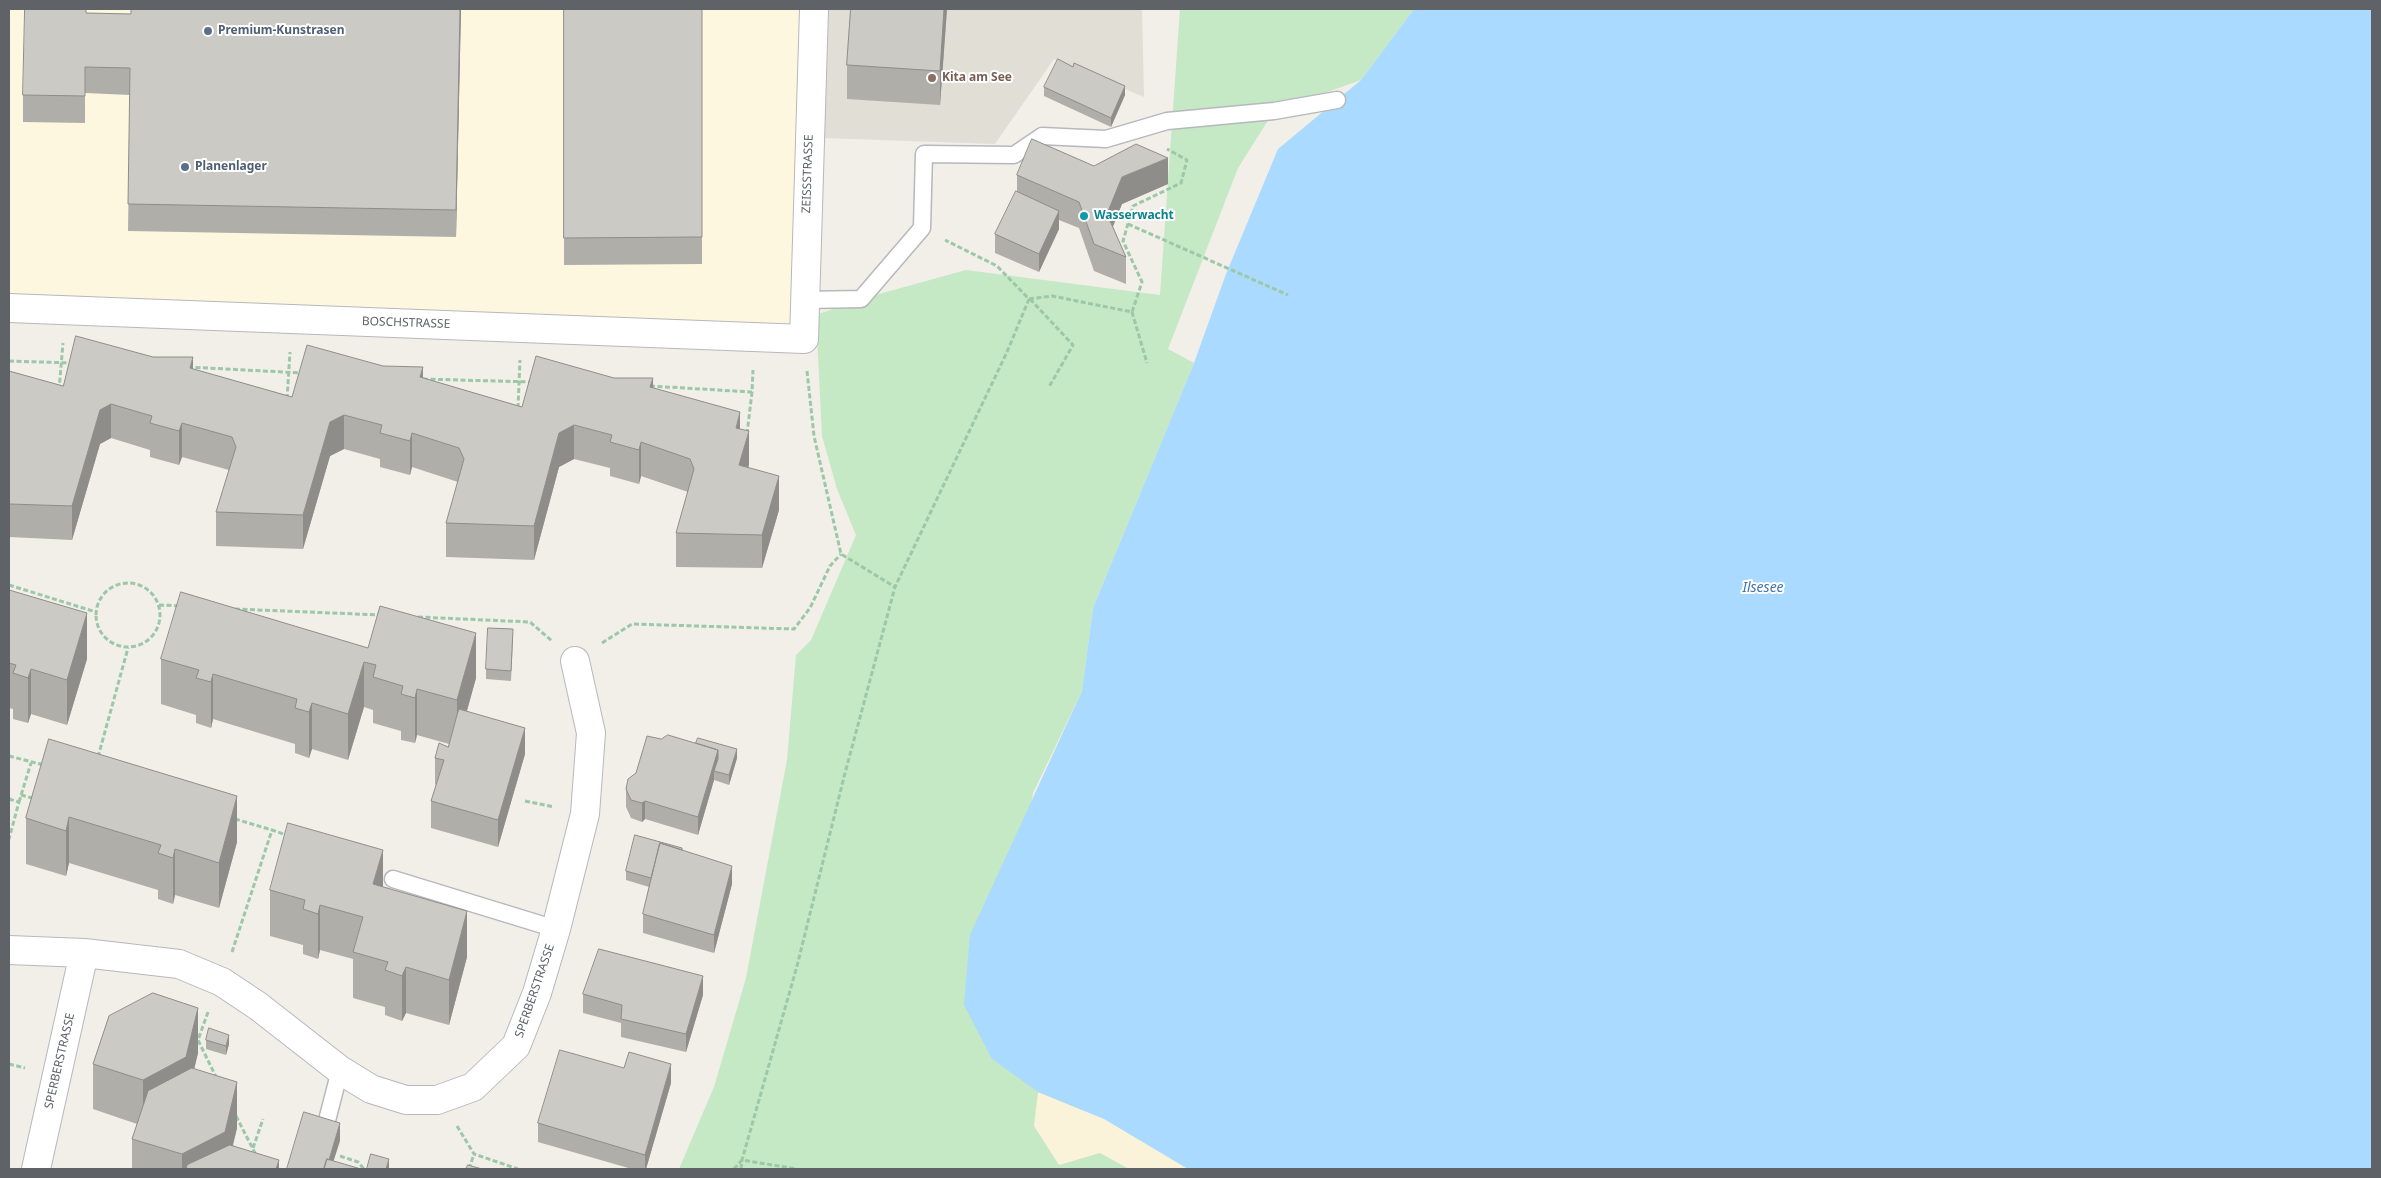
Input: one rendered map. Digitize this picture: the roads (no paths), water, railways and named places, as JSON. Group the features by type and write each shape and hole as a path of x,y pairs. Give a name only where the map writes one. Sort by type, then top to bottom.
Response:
{"street":[{"name":"ZEISSSTRASSE","path":"804,339 814,9"},
{"name":"BOSCHSTRASSE","path":"9,308 804,339"},
{"name":"SPERBERSTRASSE","path":"9,950 84,953 180,964 220,981 264,1011 340,1070 371,1089 406,1100 444,1098 473,1087 516,1046 537,993 556,929 585,814 591,733 575,661"},
{"name":"SPERBERSTRASSE","path":"36,1169 84,953"}],"lane":[{"path":"804,300 862,299 922,228 924,154 1014,155 1042,136 1106,139 1167,120 1274,112 1337,100"},
{"path":"393,879 556,929"},
{"path":"323,1136 340,1070"}],"water":[{"name":"Ilsesee","path":"1414,9 2372,9 2372,1169 1188,1169 1104,1119 1038,1092 992,1059 964,1005 970,935 1082,691 1093,608 1194,363 1226,274 1278,149 1361,80"}],"place":[{"name":"Premium-Kunstrasen","path":"208,31"},
{"name":"Kita am See","path":"932,78"},
{"name":"Planenlager","path":"185,167"},
{"name":"Wasserwacht","path":"1084,216"}]}
